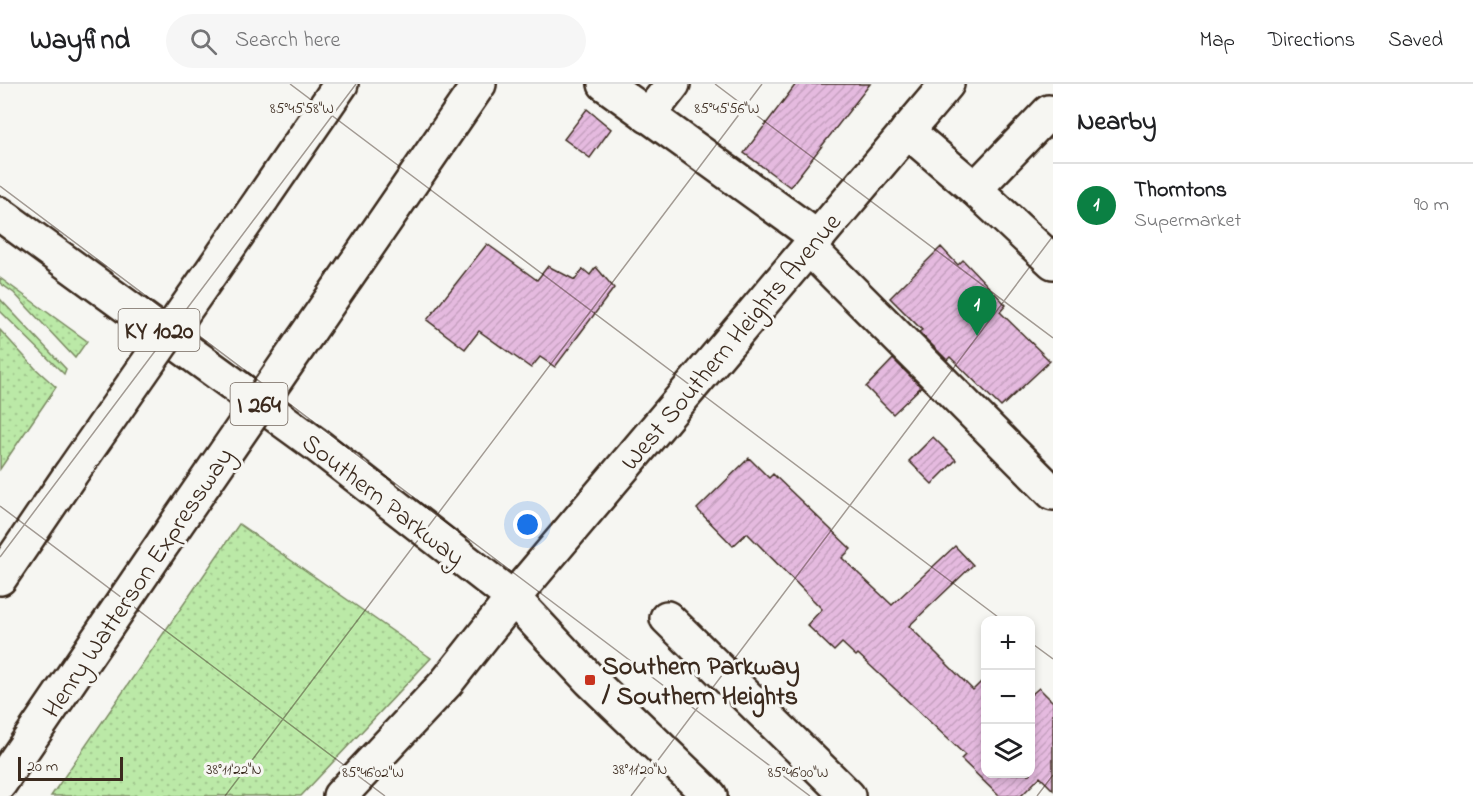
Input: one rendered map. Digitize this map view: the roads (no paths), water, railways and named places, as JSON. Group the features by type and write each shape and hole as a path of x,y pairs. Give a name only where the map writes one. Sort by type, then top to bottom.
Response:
{"main road":[{"path":"0,578 341,84"},
{"name":"Henry Watterson Expressway","path":"0,783 479,84"},
{"path":"605,84 814,243 1053,493"},
{"path":"648,116 673,84"},
{"name":"West Southern Heights Avenue","path":"340,796 446,683 513,598 947,84"},
{"path":"975,189 1048,112 1053,113"},
{"path":"907,131 975,189 1053,262"},
{"name":"Southern Parkway","path":"0,214 318,446 513,598 590,680 710,796"},
{"path":"667,618 848,796"}],"place":[{"name":"Thorntons","path":"977,336"},
{"name":"Southern Parkway / Southern Heights","path":"590,680"}]}
